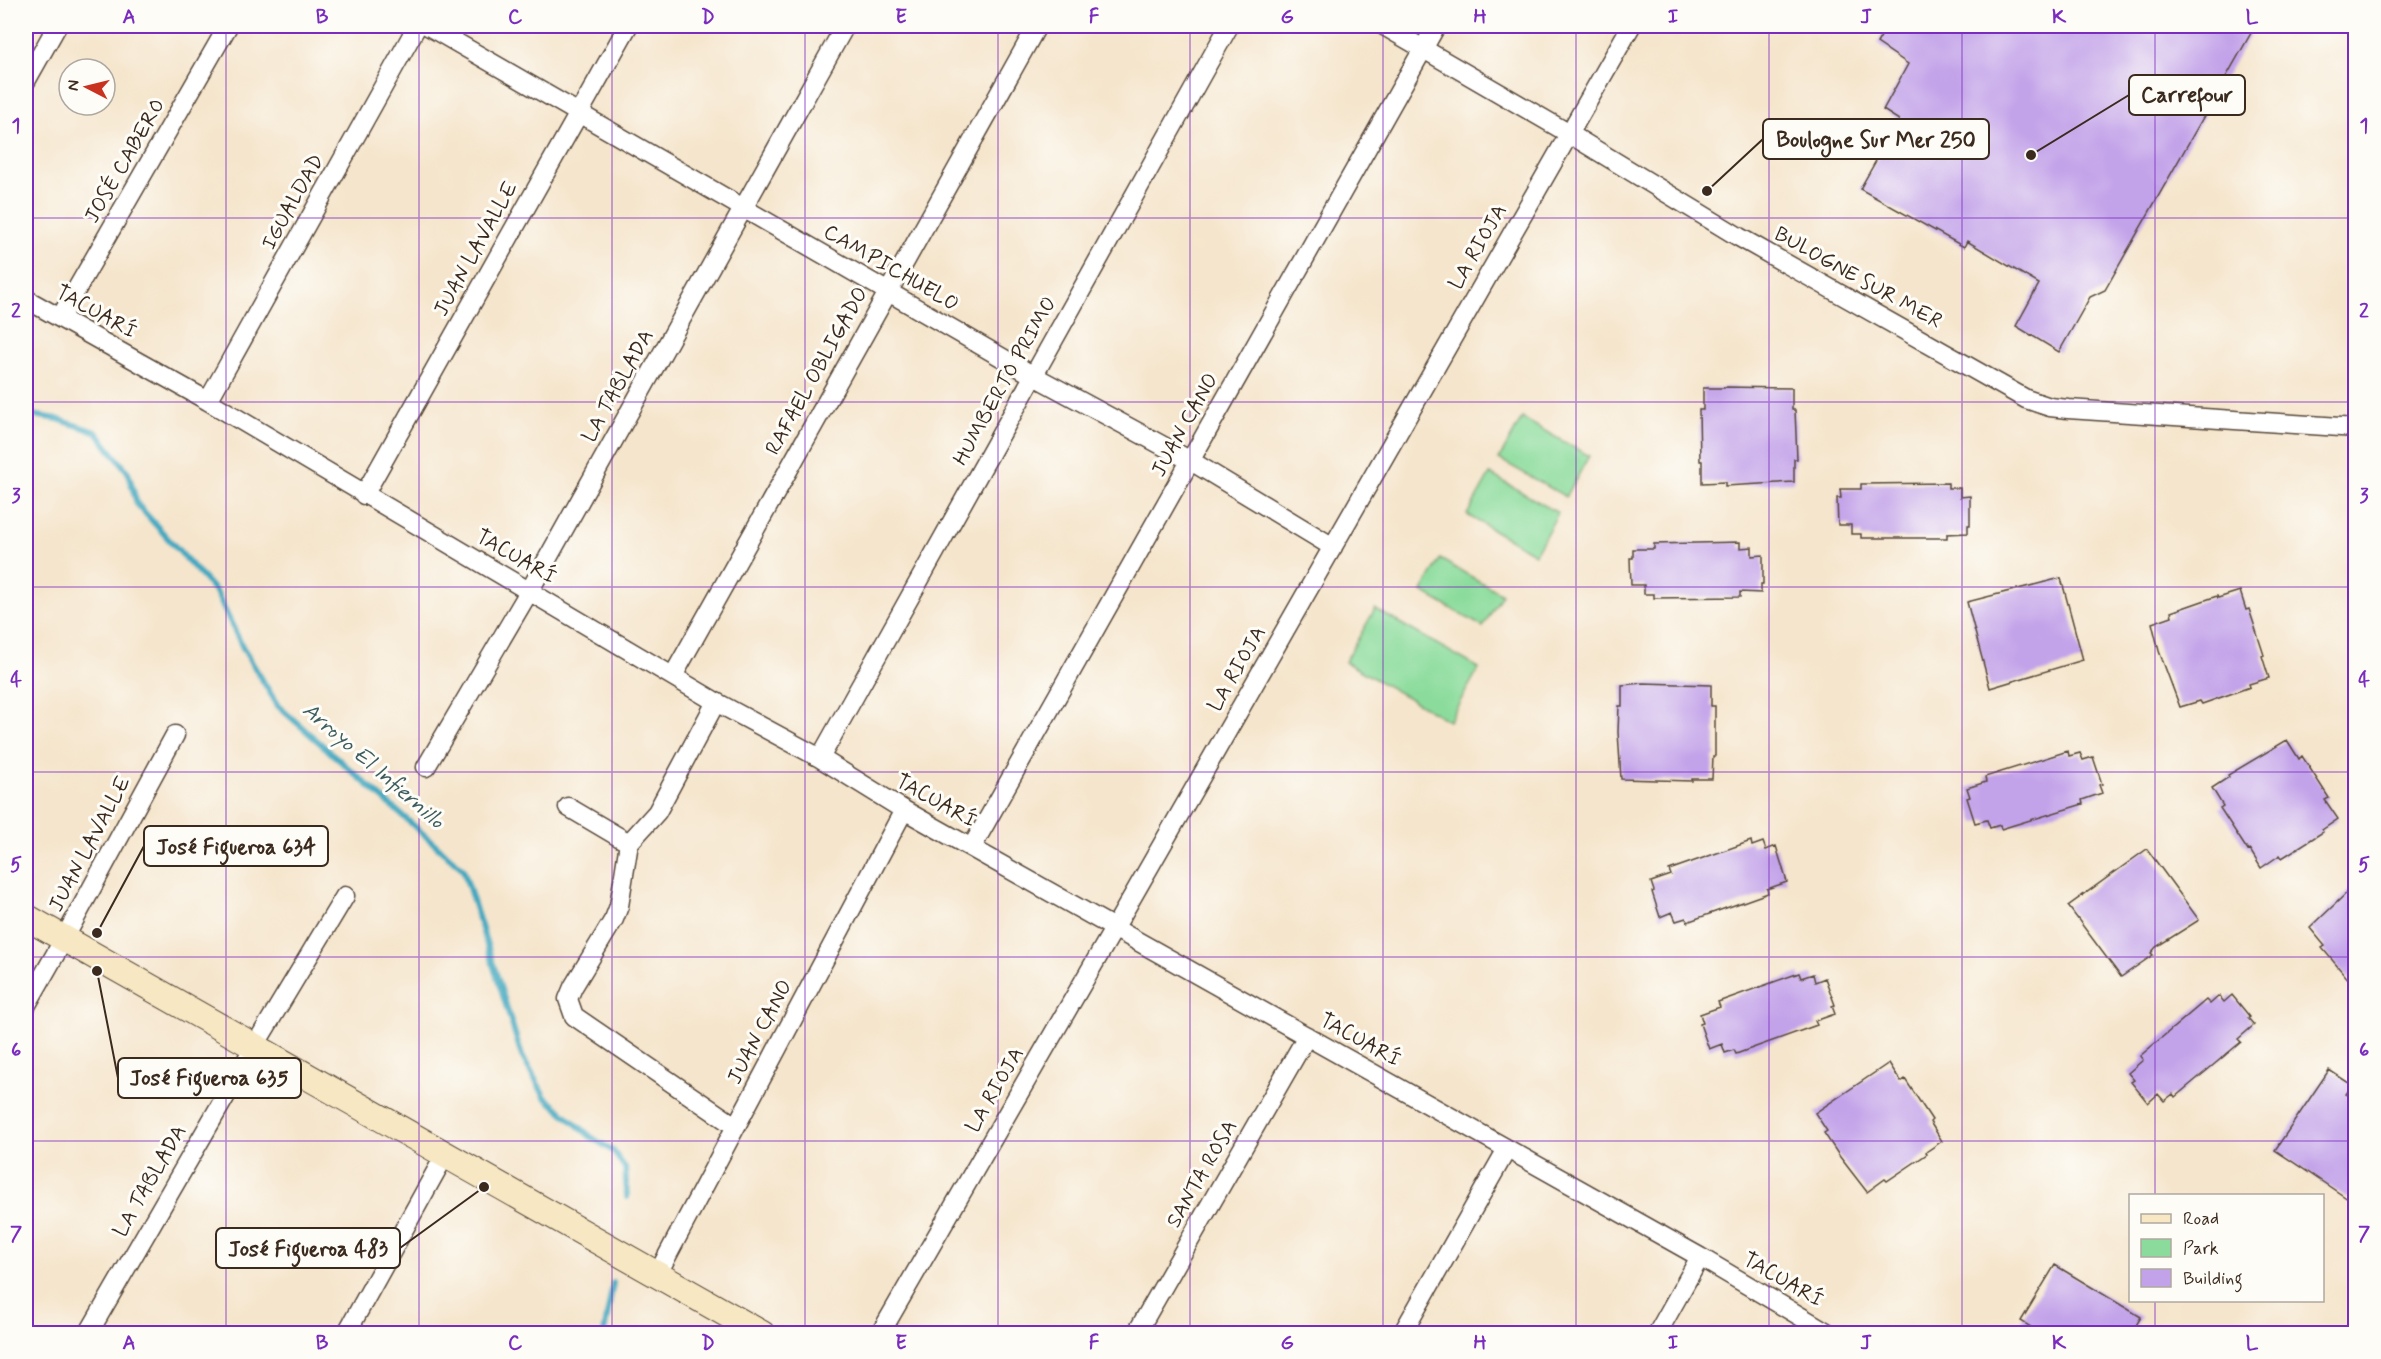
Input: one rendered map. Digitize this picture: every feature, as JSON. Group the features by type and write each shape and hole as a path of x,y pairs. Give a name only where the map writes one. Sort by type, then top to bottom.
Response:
{"main road":[{"path":"26,917 762,1334"}],"street":[{"path":"26,81 57,26"},
{"name":"JOSÉ CABERO","path":"60,318 228,26"},
{"name":"IGUALDAD","path":"208,401 417,26"},
{"name":"CAMPICHUELO","path":"428,26 1034,376 1191,461 1334,547"},
{"name":"JUAN LAVALLE","path":"364,495 628,26"},
{"name":"LA TABLADA","path":"426,767 530,590 844,26"},
{"name":"RAFAEL OBLIGADO","path":"674,676 1037,26"},
{"name":"HUMBERTO PRIMO","path":"820,758 1229,26"},
{"name":"BULOGNE SUR MER","path":"1384,26 1568,133 1739,237 2026,399 2068,410 2355,428"},
{"name":"JUAN CANO","path":"972,847 1436,26"},
{"name":"LA RIOJA","path":"880,1334 1334,547 1631,26"},
{"name":"TACUARÍ","path":"26,299 208,401 716,702 820,758 904,810 1700,1257 1830,1334"},
{"path":"716,702 657,812 629,843 619,906 614,919 568,999 574,1016 735,1126"},
{"name":"JUAN LAVALLE","path":"26,1006 175,735"},
{"path":"568,807 629,843"},
{"name":"JUAN CANO","path":"657,1275 904,810"},
{"name":"LA TABLADA","path":"88,1334 254,1047 345,896"},
{"name":"SANTA ROSA","path":"1136,1334 1307,1036"},
{"path":"1402,1334 1507,1149"},
{"path":"346,1334 445,1155"},
{"path":"1657,1334 1700,1257"}],"green space":[{"path":"1522,418 1589,456 1566,497 1499,459"},
{"path":"1490,474 1558,513 1535,554 1467,515"},
{"path":"1440,559 1502,594 1483,627 1422,592"},
{"path":"1375,609 1479,668 1449,721 1345,662"}],"building":[{"path":"1887,26 2255,26 2105,290 2090,297 2059,352 2016,326 2039,284 1967,241 1964,247 1860,189 1899,120 1883,110 1908,64 1877,43"},
{"path":"1703,388 1792,388 1797,459 1794,459 1794,482 1725,486 1725,482 1702,483 1699,410 1703,410"},
{"path":"1948,483 1948,488 1960,488 1960,497 1970,496 1968,533 1947,534 1947,538 1861,538 1861,534 1851,534 1851,525 1838,525 1837,498 1841,498 1840,489 1861,489 1861,484"},
{"path":"1740,542 1740,548 1752,547 1752,556 1763,555 1761,593 1740,592 1740,597 1654,598 1654,594 1644,594 1644,585 1631,585 1630,558 1633,558 1633,549 1654,549 1654,544"},
{"path":"2061,578 2083,660 1990,688 1967,602"},
{"path":"2240,591 2246,610 2249,609 2269,678 2202,704 2200,701 2180,707 2159,651 2152,623 2172,616 2171,612 2217,596 2218,598"},
{"path":"1643,683 1711,685 1711,706 1715,706 1715,756 1713,756 1712,779 1692,779 1692,781 1621,779 1618,732 1622,685"},
{"path":"2287,740 2299,759 2302,756 2329,798 2325,800 2338,819 2322,830 2323,832 2282,858 2280,855 2261,868 2220,808 2223,806 2212,788 2229,777 2228,775"},
{"path":"2068,751 2069,756 2080,753 2083,760 2093,757 2102,784 2099,785 2102,793 2082,800 2083,804 2001,829 2000,825 1990,828 1987,820 1975,823 1967,798 1970,797 1967,788 1986,782 1985,777"},
{"path":"1751,841 1752,846 1763,842 1766,850 1776,846 1787,882 1767,889 1768,893 1687,922 1686,918 1676,921 1672,912 1660,917 1651,882 1671,875 1669,870"},
{"path":"2147,849 2199,920 2156,947 2151,953 2153,955 2121,977 2068,906"},
{"path":"2355,885 2355,987 2322,948 2325,946 2310,928"},
{"path":"1799,973 1801,978 1813,974 1815,982 1825,978 1835,1005 1832,1006 1835,1014 1815,1021 1817,1025 1736,1054 1734,1050 1725,1053 1722,1044 1709,1049 1700,1024 1703,1023 1700,1014 1720,1007 1718,1002"},
{"path":"2232,995 2254,1025 2238,1039 2241,1042 2175,1097 2173,1094 2164,1101 2158,1094 2148,1103 2131,1082 2134,1080 2128,1073 2143,1060 2140,1056 2206,1000 2210,1004 2219,996 2224,1002"},
{"path":"1889,1063 1901,1082 1905,1079 1932,1120 1930,1122 1942,1141 1926,1152 1927,1154 1867,1192 1824,1133 1827,1131 1815,1113"},
{"path":"2329,1070 2352,1085 2346,1094 2355,1100 2355,1188 2348,1199 2275,1150"},
{"path":"2055,1265 2141,1317 2131,1334 2042,1334 2021,1321"}],"waterway":[{"name":"Arroyo El Infiernillo","path":"26,414 57,419 96,432 128,472 137,504 216,592 243,648 278,706 463,869 522,1056 545,1097 591,1137 613,1151 625,1168 627,1197"},
{"name":"Arroyo El Infiernillo","path":"604,1334 613,1283"}],"place":[{"name":"Carrefour","path":"2031,155"},
{"name":"Boulogne Sur Mer 250","path":"1707,191"},
{"name":"José Figueroa 634","path":"97,933"},
{"name":"José Figueroa 635","path":"97,971"},
{"name":"José Figueroa 483","path":"484,1187"}]}
